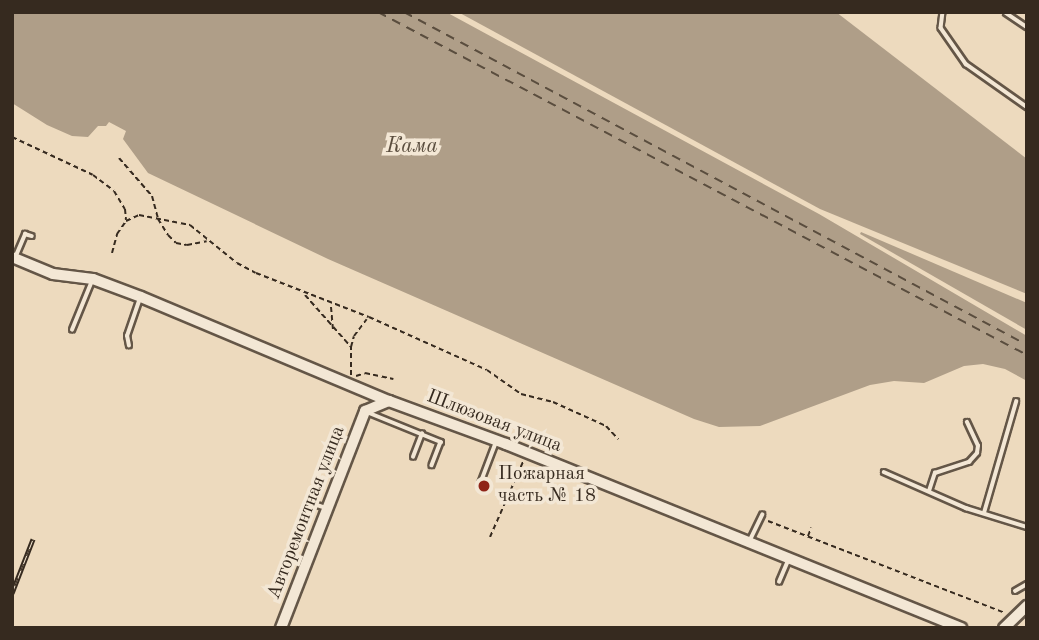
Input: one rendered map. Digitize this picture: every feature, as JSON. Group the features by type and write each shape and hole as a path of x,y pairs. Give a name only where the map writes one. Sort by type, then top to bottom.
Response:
{"street":[{"name":"Шлюзовая улица","path":"13,257 53,274 93,279 388,401 497,440 750,540 961,628"},
{"path":"351,385 360,396 365,411 388,401"},
{"name":"Авторемонтная улица","path":"281,628 365,411"},
{"path":"1004,628 1027,606"}],"lane":[{"path":"943,12 941,28 966,64 1027,107"},
{"path":"999,12 1007,13 1027,27"},
{"path":"13,257 25,234 32,236"},
{"path":"72,330 93,279"},
{"path":"129,346 127,336 141,298"},
{"path":"984,513 1016,402"},
{"path":"365,411 441,442 432,465"},
{"path":"929,491 935,473 969,462 977,453 978,446 967,422"},
{"path":"413,457 422,434"},
{"path":"480,484 497,440"},
{"path":"884,472 984,513 1027,527"},
{"path":"312,503 326,508"},
{"path":"750,540 762,517"},
{"path":"779,582 790,557"},
{"path":"1015,590 1027,584"}],"path":[{"path":"12,137 93,175 114,191 125,209 126,221"},
{"path":"119,158 152,196 158,219 176,243 187,245 208,240"},
{"path":"112,253 117,234 126,221 139,215 190,225 237,262 305,295 369,317 487,370 521,394 553,402 606,426 618,439"},
{"path":"305,295 334,331 351,347"},
{"path":"331,305 334,331"},
{"path":"369,317 354,336 351,347 351,380 365,373 393,379"},
{"path":"490,537 523,462"},
{"path":"762,517 1016,617"},
{"path":"808,537 811,528"}],"water":[{"name":"Кама","path":"12,12 446,12 819,214 1027,336 1027,381 1005,369 983,364 964,366 924,383 894,381 870,385 760,426 719,427 694,419 328,259 148,173 123,139 126,131 109,122 106,126 98,126 88,137 72,136 47,125 12,103"},
{"path":"458,12 836,12 1027,159 1027,294 820,209"},
{"path":"861,232 1027,303 1027,330 860,234"}],"ferry route":[{"path":"378,12 1027,355"},
{"path":"404,12 1027,345"}],"railway":[{"path":"12,593 33,539"}],"place":[{"name":"Пожарная часть № 18","path":"484,486"}]}
